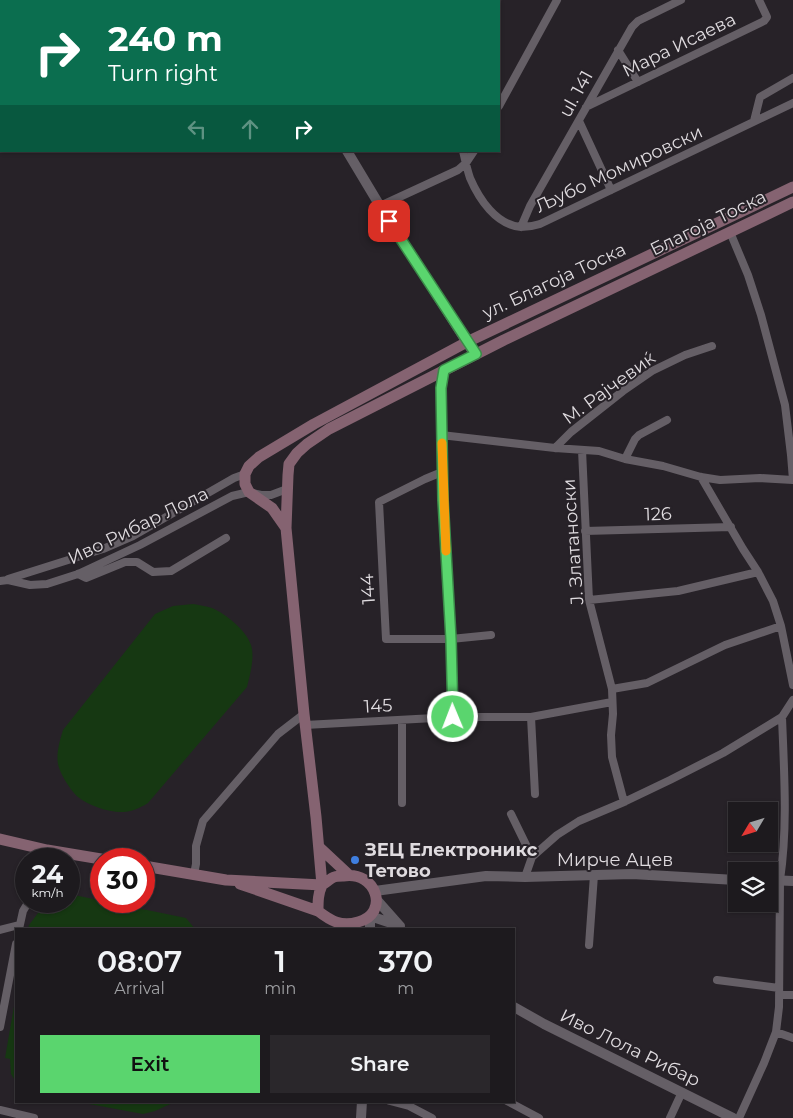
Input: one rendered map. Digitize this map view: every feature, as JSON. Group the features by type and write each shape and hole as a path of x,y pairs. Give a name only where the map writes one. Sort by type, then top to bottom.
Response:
{"main road":[{"name":"ул. Благоја Тоска","path":"245,474 249,466 259,457 314,424 467,342 793,187"},
{"name":"Благоја Тоска","path":"289,464 302,448 329,429 476,354 793,202"},
{"path":"270,452 281,457 289,464 286,528 322,885"},
{"path":"245,474 245,484 250,492 272,508 286,528"},
{"path":"0,839 28,848"},
{"path":"318,847 349,875"},
{"path":"155,868 226,880 322,885"},
{"path":"226,880 318,911 333,922 348,925 364,921 370,916 374,910 376,895 372,885 357,876 333,877 322,885 319,891 318,911"}],"street":[{"path":"500,104 558,0"},
{"name":"ul. 141","path":"521,226 530,206 627,34 638,21 681,0"},
{"name":"Мара Исаева","path":"586,107 764,21 767,16 759,0"},
{"path":"618,50 638,82"},
{"path":"754,121 760,97 793,78"},
{"name":"Љубо Момировски","path":"463,152 470,177 483,201 504,222 530,226 540,224 793,103"},
{"path":"578,121 611,190"},
{"path":"348,152 380,206 476,354"},
{"path":"380,206 458,170 466,163 473,152"},
{"path":"442,435 599,451 625,459 720,480 760,478 793,480 792,454 785,405 777,372 748,276 730,232"},
{"name":"М. Рајчевиќ","path":"555,448 571,432 652,371 685,355 712,346"},
{"path":"444,370 441,388 442,472 451,639 453,717"},
{"path":"625,459 635,438 667,420"},
{"name":"Ј. Златаноски","path":"582,450 589,600 612,689 612,757 624,802"},
{"name":"144","path":"442,472 379,502 386,639 451,639 492,634"},
{"path":"4,580 103,549 133,536 234,478 245,474"},
{"path":"701,477 743,550 758,572 773,601 781,626 793,684"},
{"name":"Иво Рибар Лола","path":"4,580 30,585 47,584 78,574 140,545 232,496 250,492 271,495 287,490"},
{"name":"126","path":"585,532 731,527"},
{"path":"78,574 86,578 125,562 137,562 153,572 171,571 226,538"},
{"path":"589,600 678,591 758,572"},
{"path":"612,689 646,683 725,644 781,626"},
{"path":"526,877 532,857 557,835 579,821 624,802 723,753 782,717 793,700"},
{"name":"145","path":"305,719 402,720 531,716 612,702"},
{"path":"531,716 535,794"},
{"path":"739,1118 776,1032 780,1006 780,880 785,812 782,717"},
{"path":"194,874 196,846 203,821 278,734 305,719"},
{"path":"402,720 402,803"},
{"path":"511,814 532,857"},
{"name":"Мирче Ацев","path":"376,895 486,876 526,877 632,874 728,880"},
{"path":"589,945 594,875"},
{"path":"780,880 793,881"},
{"path":"376,895 402,927"},
{"path":"0,930 19,927 22,913"},
{"path":"370,928 370,916 402,927"},
{"path":"0,1027 15,949"},
{"path":"717,980 793,995"},
{"name":"Иво Лола Рибар","path":"515,1007 544,1024 733,1118"},
{"path":"776,1032 793,1038"},
{"path":"670,1118 682,1092"},
{"path":"361,1118 362,1103"},
{"path":"397,1103 408,1106 432,1118"},
{"path":"511,1103 539,1118"},
{"path":"0,1110 34,1118"}],"green space":[{"path":"193,604 212,608 223,614 245,634 252,650 252,666 247,687 148,803 135,810 118,812 103,809 83,801 72,791 59,768 58,751 63,730 155,614 173,606"},
{"path":"80,896 90,898 90,913 155,912 186,918 194,928 28,928 38,913 80,913"},
{"path":"15,1001 15,1080 11,1074 10,1059 5,1058"},
{"path":"84,1103 173,1103 143,1114"}],"slow traffic":[{"path":"442,443 446,551"}],"place":[{"name":"ЗЕЦ Електроникс Тетово","path":"355,860"}],"route":[{"path":"389,221 476,354 444,370 441,388 443,500 451,639 453,717"}]}
